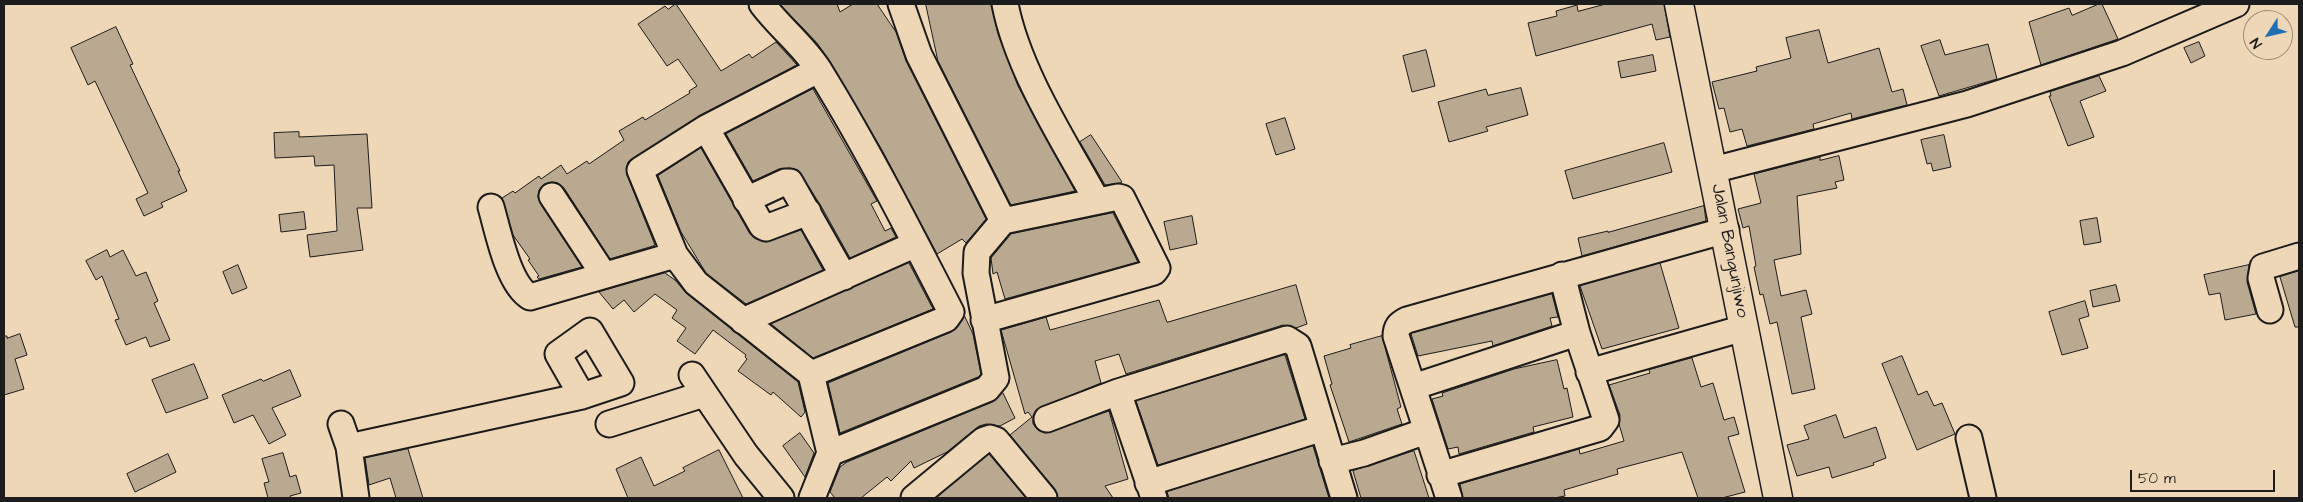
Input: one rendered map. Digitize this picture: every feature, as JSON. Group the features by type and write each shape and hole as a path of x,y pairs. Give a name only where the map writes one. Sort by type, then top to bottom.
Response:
{"main road":[{"name":"Jalan Bangunjiwo","path":"1680,4 1778,498"}],"street":[{"path":"762,4 781,28 799,43 818,70 916,244 951,312 946,319 810,374"},
{"path":"901,4 919,55 1004,222"},
{"path":"1005,4 1009,26 1023,62 1097,201"},
{"path":"1713,170 1968,104 2122,53 2236,4"},
{"path":"812,498 830,453 810,374 696,283 675,255 640,170 706,128 818,70"},
{"path":"706,128 759,223 766,228 808,212"},
{"path":"746,200 790,182 844,277"},
{"path":"552,196 604,275"},
{"path":"830,453 987,389 996,378 984,320 976,273 977,252 984,241 1004,222 1097,201 1122,198 1157,268 1154,272 984,320"},
{"path":"490,207 513,277 522,293 530,297 675,255"},
{"path":"1449,498 1396,336 1396,328 1400,324 1407,320 1562,275 1726,230"},
{"path":"743,321 916,244"},
{"path":"2270,310 2261,278 2263,267 2299,256"},
{"path":"1440,475 1600,428 1606,420 1577,333 1562,275"},
{"path":"1589,372 1744,328"},
{"path":"1412,388 1577,333"},
{"path":"1047,418 1118,392 1291,339 1298,346 1344,498"},
{"path":"609,424 698,384 746,455 781,498"},
{"path":"1118,392 1151,490 1322,428"},
{"path":"349,447 582,396"},
{"path":"341,424 349,447 356,498"},
{"path":"1332,461 1364,453 1426,431"},
{"path":"914,498 984,440 990,438 996,440 1044,498"},
{"path":"1969,438 1983,498"}],"building":[{"path":"676,4 721,71 749,54 752,58 776,42 797,65 699,116 628,162 627,175 655,245 653,246 610,259 564,188 558,183 544,184 539,190 538,197 540,203 582,267 539,279 537,277 539,276 528,260 530,259 513,235 502,198 513,191 515,193 539,176 541,179 561,165 567,174 587,161 589,164 624,140 619,131 643,117 645,120 690,93 689,91 697,86 678,59 667,66 638,24 665,6 668,9"},
{"path":"780,4 837,4 840,12 853,4 877,4 896,32 906,61 986,219 966,243 962,239 937,254 883,152 831,63 817,43"},
{"path":"926,4 991,4 998,34 1018,86 1075,191 1011,205 938,61"},
{"path":"1606,4 1664,4 1670,37 1656,40 1652,24 1536,56 1528,23 1557,16 1556,11 1577,5 1578,11"},
{"path":"2102,4 2118,39 2041,65 2029,22 2069,8 2072,15"},
{"path":"116,27 133,64 130,65 180,171 178,171 187,191 161,203 163,207 144,216 136,199 148,193 95,81 88,85 71,48"},
{"path":"1819,30 1828,63 1879,48 1892,92 1903,89 1907,105 1852,119 1851,113 1813,124 1814,129 1747,146 1742,129 1730,132 1724,108 1719,109 1712,82 1757,71 1756,67 1791,58 1786,38"},
{"path":"1940,40 1945,55 1988,44 1997,79 1939,96 1921,46"},
{"path":"2199,42 2205,56 2191,63 2184,48"},
{"path":"1426,50 1435,86 1412,92 1403,56"},
{"path":"1653,55 1656,71 1621,78 1618,62"},
{"path":"2099,76 2106,91 2080,101 2094,137 2068,146 2049,96 2051,96 2050,92"},
{"path":"1521,88 1528,115 1486,127 1488,131 1449,142 1438,102 1486,89 1488,95"},
{"path":"813,89 877,201 871,204 885,231 891,228 896,237 850,258 798,170 790,168 779,169 753,181 726,134"},
{"path":"1285,118 1295,149 1276,155 1266,124"},
{"path":"299,132 299,137 367,134 372,208 357,208 363,250 310,257 307,235 337,231 334,165 315,166 314,156 275,158 274,133"},
{"path":"1091,135 1122,182 1105,185 1080,142"},
{"path":"1944,135 1951,167 1933,171 1931,163 1927,164 1921,140"},
{"path":"1664,143 1672,172 1573,199 1565,171"},
{"path":"701,148 750,234 756,239 766,242 801,230 823,270 746,304 706,273 681,232 658,176"},
{"path":"1839,156 1844,180 1835,182 1837,188 1797,196 1801,254 1774,260 1781,296 1806,290 1812,314 1801,317 1815,389 1792,394 1777,322 1770,324 1763,294 1760,295 1754,267 1756,266 1749,226 1743,228 1738,209 1761,203 1754,174 1820,157 1820,160"},
{"path":"1704,206 1706,221 1582,256 1578,238 1608,232"},
{"path":"304,212 306,229 281,232 279,215"},
{"path":"1113,213 1138,262 1005,299 997,272 993,274 991,258 1011,234"},
{"path":"1192,216 1197,244 1170,250 1164,222"},
{"path":"2097,218 2101,242 2084,245 2080,221"},
{"path":"107,250 110,257 123,250 136,276 146,272 158,301 154,303 170,340 150,347 146,337 126,345 115,320 119,319 102,276 96,280 86,261"},
{"path":"909,263 933,309 813,358 771,324"},
{"path":"1660,263 1679,328 1602,349 1580,286"},
{"path":"238,265 247,288 232,294 223,272"},
{"path":"2249,265 2247,282 2256,314 2225,320 2220,293 2209,295 2204,275"},
{"path":"2299,271 2299,327 2295,327 2280,277"},
{"path":"665,273 675,280 687,294 798,382 805,412 801,417 773,392 771,395 738,371 747,359 746,355 713,330 695,354 677,341 686,328 672,318 677,310 655,294 634,312 624,300 613,309 599,292"},
{"path":"1296,285 1307,324 1296,328 1283,325 1126,374 1119,354 1095,361 1101,383 1036,410 1033,416 1033,424 1038,430 1045,433 1109,411 1128,479 1105,486 1113,498 1058,498 1055,489 1010,435 1032,417 1028,412 1025,414 1001,330 1046,317 1050,330 1159,300 1167,322"},
{"path":"2116,285 2120,301 2093,307 2090,291"},
{"path":"1552,294 1558,317 1550,318 1552,326 1493,346 1492,341 1418,356 1412,333"},
{"path":"2085,301 2089,316 2079,319 2088,348 2062,355 2049,312"},
{"path":"965,317 973,334 981,374 978,377 840,433 828,383 951,332"},
{"path":"20,334 27,355 15,359 24,389 4,395 4,336 7,336 7,338"},
{"path":"1382,336 1401,407 1397,409 1402,424 1349,442 1330,385 1332,384 1324,356 1351,348 1350,345"},
{"path":"1285,355 1305,419 1158,465 1136,401"},
{"path":"1902,356 1918,395 1927,391 1934,406 1942,403 1955,434 1917,450 1882,364"},
{"path":"1692,358 1701,387 1713,383 1724,420 1734,417 1739,434 1728,437 1745,492 1722,498 1698,498 1682,452 1617,469 1618,474 1564,490 1565,496 1554,498 1463,498 1460,484 1579,449 1580,454 1624,441 1619,424 1620,415 1609,385 1650,373 1649,370"},
{"path":"1557,360 1564,389 1567,388 1573,417 1533,427 1534,432 1459,454 1458,447 1448,449 1432,399 1443,396 1442,393 1514,369"},
{"path":"194,364 208,398 166,413 152,380"},
{"path":"290,370 301,396 272,408 286,435 269,444 253,415 234,423 222,395 261,379 263,381"},
{"path":"1003,393 1015,418 1000,426 986,424 979,426 947,452 914,468 911,461 891,481 887,477 861,498 835,498 830,492 840,467 847,462 992,402"},
{"path":"1836,415 1844,438 1876,427 1886,458 1873,463 1874,465 1832,478 1829,467 1797,476 1787,445 1809,439 1804,426"},
{"path":"800,433 814,453 805,477 783,446"},
{"path":"1313,446 1329,498 1169,498 1167,492"},
{"path":"408,449 423,498 396,498 390,478 369,485 365,458"},
{"path":"719,450 743,498 628,498 616,469 641,457 654,486 685,471 683,468"},
{"path":"1414,451 1429,498 1361,498 1353,471"},
{"path":"283,453 290,477 296,475 301,493 290,496 291,498 268,498 264,483 269,482 262,459"},
{"path":"168,454 176,472 135,492 127,474"},
{"path":"989,454 1026,498 936,498"}]}
